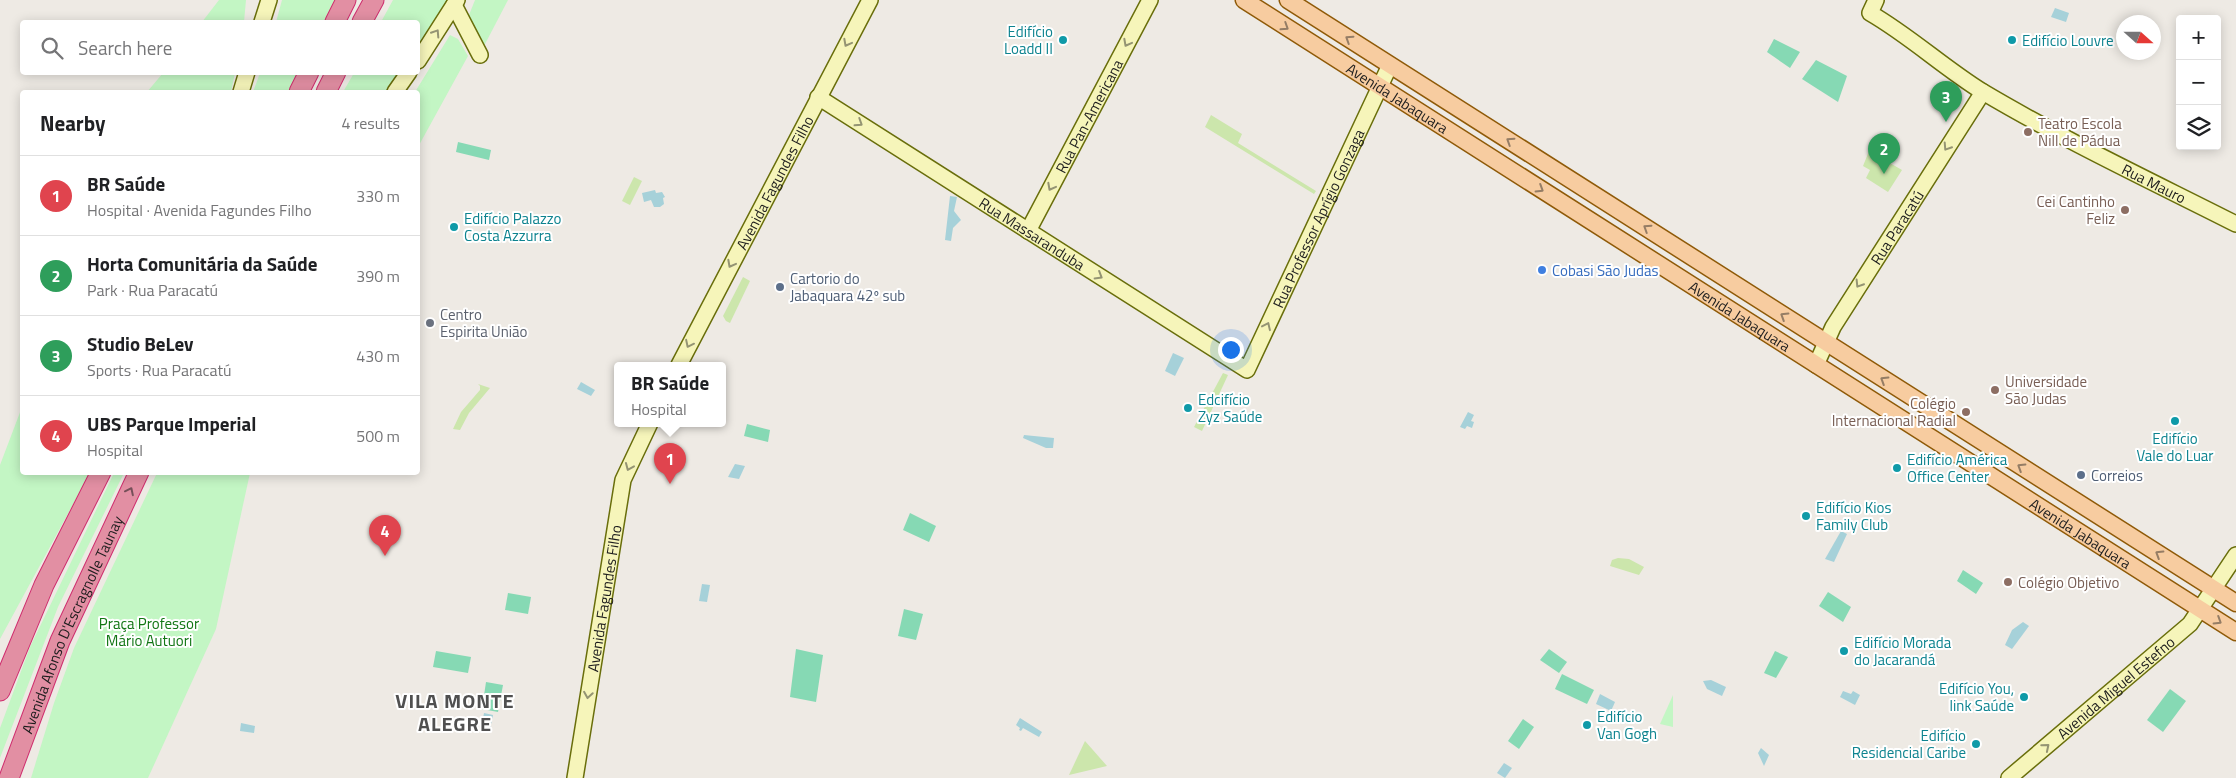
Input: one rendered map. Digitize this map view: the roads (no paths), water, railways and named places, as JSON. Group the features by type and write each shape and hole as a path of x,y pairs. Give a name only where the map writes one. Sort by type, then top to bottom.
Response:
{"highway":[{"path":"336,20 346,0"},
{"path":"363,20 374,0"},
{"path":"300,90 308,75"},
{"path":"327,90 334,75"},
{"path":"0,691 44,584 100,475"},
{"name":"Avenida Afonso D'Escragnolle Taunay","path":"12,774 63,633 138,475"},
{"path":"0,659 76,522"}],"main road":[{"name":"Avenida Jabaquara","path":"1244,0 1380,89 2236,632"},
{"name":"Avenida Jabaquara","path":"1288,0 2236,603"}],"street":[{"path":"263,20 269,0"},
{"name":"Avenida Fagundes Filho","path":"681,362 870,0"},
{"name":"Rua Pan-Americana","path":"1028,231 1150,0"},
{"path":"456,2 480,56"},
{"path":"420,58 456,2"},
{"name":"Rua Mauro","path":"1873,7 1908,37 1983,92 2095,153 2236,224"},
{"name":"Rua Professor Aprígio Gonzaga","path":"1247,370 1390,65"},
{"path":"241,90 246,75"},
{"path":"397,90 407,75"},
{"name":"Rua Paracatú","path":"1816,365 1825,342 1880,251 1983,92"},
{"name":"Rua Massaranduba","path":"818,97 1247,370"},
{"name":"Avenida Fagundes Filho","path":"575,778 623,480 648,427"},
{"name":"Avenida Miguel Estefno","path":"2017,776 2190,624 2236,555"}],"water":[{"path":"2055,8 2069,13 2066,22 2051,17"},
{"path":"655,190 656,193 662,192 665,197 663,198 664,204 660,207 654,207 651,200 644,202 642,193"},
{"path":"950,196 957,197 954,211 961,220 953,228 951,241 945,240"},
{"path":"1173,353 1184,358 1175,376 1165,371"},
{"path":"581,382 595,390 591,396 577,389"},
{"path":"1468,412 1474,415 1471,421 1474,422 1472,428 1467,426 1465,429 1460,427"},
{"path":"1024,435 1054,438 1053,448 1046,448 1023,438"},
{"path":"735,464 745,466 739,479 728,477"},
{"path":"1841,531 1847,534 1834,562 1825,559"},
{"path":"702,584 710,585 707,602 699,601"},
{"path":"2023,622 2029,626 2012,649 2005,645 2012,630"},
{"path":"1711,680 1726,687 1722,696 1707,689 1703,681"},
{"path":"1843,691 1851,694 1853,691 1860,695 1855,705 1840,697"},
{"path":"1600,694 1615,702 1611,711 1596,704"},
{"path":"484,713 493,715 490,729 481,728"},
{"path":"1020,718 1042,732 1039,737 1023,728 1021,731 1019,730 1020,728 1016,725"},
{"path":"241,723 255,726 254,733 240,731"},
{"path":"1761,748 1769,755 1764,766 1758,753"},
{"path":"1504,763 1512,768 1505,778 1497,773"}],"place":[{"name":"Edifício Loadd II","path":"1063,40"},
{"name":"Edifício Louvre","path":"2012,40"},
{"name":"Studio BeLev","path":"1946,122"},
{"name":"Teatro Escola Nill de Pádua","path":"2028,132"},
{"name":"Horta Comunitária da Saúde","path":"1884,174"},
{"name":"Cei Cantinho Feliz","path":"2125,210"},
{"name":"Edifício Palazzo Costa Azzurra","path":"454,227"},
{"name":"Cobasi São Judas","path":"1542,270"},
{"name":"Cartorio do Jabaquara 42º sub","path":"780,287"},
{"name":"Centro Espirita União","path":"430,323"},
{"name":"Universidade São Judas","path":"1995,390"},
{"name":"Edcifício Zyz Saúde","path":"1188,408"},
{"name":"Colégio Internacional Radial","path":"1966,412"},
{"name":"Edifício Vale do Luar","path":"2175,421"},
{"name":"Edifício América Office Center","path":"1897,468"},
{"name":"Correios","path":"2081,475"},
{"name":"BR Saúde","path":"670,484"},
{"name":"Edifício Kios Family Club","path":"1806,516"},
{"name":"UBS Parque Imperial","path":"385,556"},
{"name":"Colégio Objetivo","path":"2008,582"},
{"name":"Edifício Morada do Jacarandá","path":"1844,651"},
{"name":"Edifício You, link Saúde","path":"2024,697"},
{"name":"Edifício Van Gogh","path":"1587,725"},
{"name":"Edifício Residencial Caribe","path":"1976,744"}],"district":[{"name":"VILA MONTE ALEGRE","path":"455,712"}],"park label":[{"name":"Praça Professor Mário Autuori","path":"149,632"}]}
